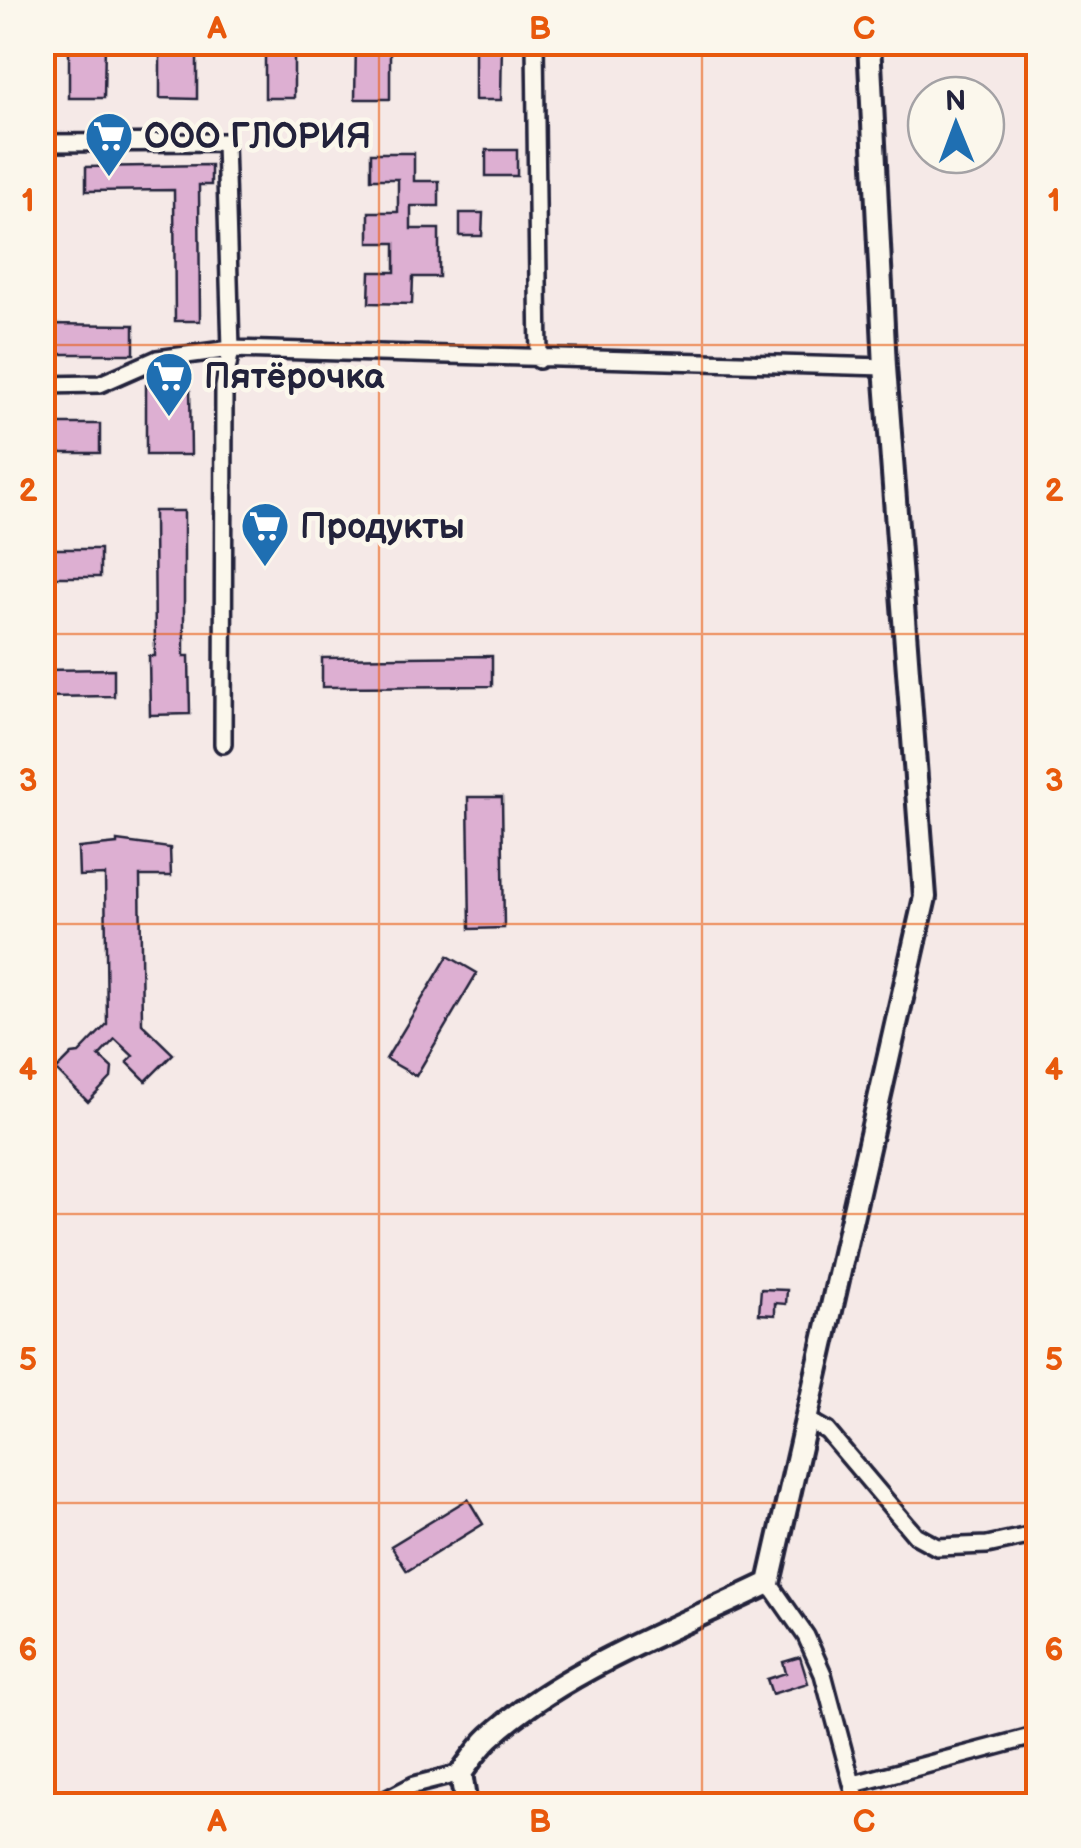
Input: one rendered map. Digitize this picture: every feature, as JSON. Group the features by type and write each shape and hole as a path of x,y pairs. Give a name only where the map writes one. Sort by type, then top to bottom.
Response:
{"street":[{"path":"535,42 539,360"},
{"path":"858,1806 823,1674 806,1636 768,1583 925,897 884,368 870,42"},
{"path":"42,143 225,142 231,349 224,387 222,744"},
{"path":"42,385 100,384 157,359 231,349 884,368"},
{"path":"806,1419 827,1431 915,1535 937,1547 987,1545 1038,1534"},
{"path":"374,1806 414,1785 461,1773 489,1738 567,1681 768,1583"},
{"path":"854,1784 1038,1735"},
{"path":"461,1773 466,1806"}],"building":[{"path":"69,42 105,42 104,98 69,98"},
{"path":"160,42 197,42 197,99 160,98"},
{"path":"265,42 294,42 294,98 265,98"},
{"path":"356,42 390,42 390,99 355,99"},
{"path":"475,42 502,42 501,100 475,100"},
{"path":"486,150 517,150 517,176 486,176"},
{"path":"371,153 414,153 414,181 439,181 439,206 411,206 411,229 439,229 439,277 413,277 412,304 369,303 370,272 395,272 395,243 369,243 369,212 398,212 398,179 371,179"},
{"path":"211,165 211,185 199,185 200,321 175,321 174,190 86,191 86,167"},
{"path":"460,213 483,213 482,236 460,236"},
{"path":"42,324 134,325 134,354 42,354"},
{"path":"146,385 190,385 191,455 146,455"},
{"path":"42,424 100,424 100,453 42,453"},
{"path":"154,511 184,511 184,656 189,656 190,714 150,715 149,656 155,656"},
{"path":"42,549 100,549 100,577 42,577"},
{"path":"492,656 492,686 322,687 322,658"},
{"path":"114,669 114,696 42,697 42,670"},
{"path":"468,797 502,797 504,928 470,929"},
{"path":"117,841 170,848 171,876 140,876 142,1024 173,1054 146,1081 127,1062 133,1056 115,1039 99,1056 112,1068 111,1078 88,1102 56,1070 107,1024 105,875 79,876 78,848"},
{"path":"448,956 477,973 416,1076 386,1059"},
{"path":"761,1289 787,1290 786,1304 775,1303 775,1315 759,1314"},
{"path":"468,1499 483,1524 407,1571 391,1546"},
{"path":"800,1657 808,1683 772,1694 767,1679 786,1673 783,1662"}],"place":[{"name":"ООО ГЛОРИЯ","path":"109,178"},
{"name":"Пятёрочка","path":"169,418"},
{"name":"Продукты","path":"265,568"}]}
